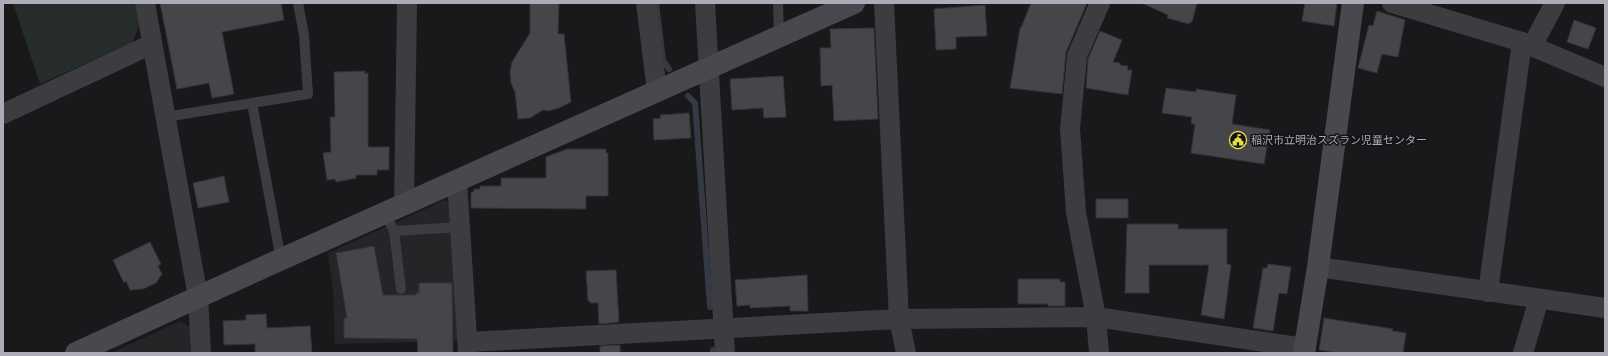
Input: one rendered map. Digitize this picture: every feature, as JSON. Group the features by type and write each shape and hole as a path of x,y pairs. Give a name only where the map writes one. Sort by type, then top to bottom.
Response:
{"street":[{"path":"145,3 198,297 201,353"},
{"path":"394,216 407,3"},
{"path":"646,3 657,91"},
{"path":"705,3 725,353"},
{"path":"76,353 281,260 394,216 457,181 854,3"},
{"path":"884,3 899,319 906,353"},
{"path":"1099,353 1096,317 1076,212 1070,129 1077,56 1100,3"},
{"path":"457,181 468,348 724,328 899,319 1096,317 1305,350 1318,267 1353,3"},
{"path":"1392,3 1527,44 1605,77"},
{"path":"1488,292 1527,44 1555,3"},
{"path":"3,114 152,44"},
{"path":"1318,267 1605,308"},
{"path":"1524,353 1539,299"}],"lane":[{"path":"165,117 308,94 304,35 298,3"},
{"path":"778,3 779,36"},
{"path":"252,103 281,260"},
{"path":"402,289 394,216 460,227"}],"shaded area":[{"path":"13,3 135,3 139,26 132,43 40,84"},
{"path":"445,200 452,204 463,341 335,344 333,291 328,253"},
{"path":"180,321 190,327 191,353 111,353"}],"building":[{"path":"160,3 281,3 284,20 222,32 234,94 212,98 209,83 177,89"},
{"path":"530,3 559,3 558,34 564,34 571,102 549,111 543,110 530,118 518,119 515,92 511,83 510,72 512,62 530,33"},
{"path":"1031,3 1087,3 1066,52 1062,94 1010,88 1020,28"},
{"path":"1142,3 1197,3 1192,22 1189,24 1167,18 1168,15"},
{"path":"1305,3 1337,3 1334,26 1302,21"},
{"path":"985,5 987,36 956,37 956,49 936,50 934,9"},
{"path":"1377,11 1405,20 1398,57 1382,54 1377,73 1358,68 1369,25 1373,26"},
{"path":"1574,20 1596,28 1588,49 1567,42"},
{"path":"874,28 878,119 834,121 832,85 821,86 820,48 831,48 830,29"},
{"path":"1100,31 1122,40 1113,62 1128,66 1127,70 1132,70 1128,95 1086,88 1088,59"},
{"path":"365,71 365,74 368,73 368,147 389,147 389,170 377,170 377,175 356,175 356,178 336,182 335,179 327,180 323,153 331,152 330,117 335,117 334,72"},
{"path":"783,76 786,117 764,118 763,108 732,110 730,79"},
{"path":"1166,88 1196,92 1196,89 1236,95 1232,124 1270,130 1264,164 1191,153 1195,124 1191,124 1192,117 1162,113"},
{"path":"689,113 691,138 654,140 653,119 661,118 660,115"},
{"path":"567,149 606,149 606,153 608,153 608,196 586,196 586,209 471,208 471,192 474,192 474,189 480,189 480,186 501,186 501,178 546,178 546,157"},
{"path":"224,176 229,202 198,208 193,183"},
{"path":"1096,199 1128,199 1128,218 1096,218"},
{"path":"1127,224 1178,224 1178,229 1227,229 1227,264 1231,265 1224,319 1201,315 1209,265 1149,265 1149,293 1125,293"},
{"path":"150,242 161,264 158,266 162,274 156,283 143,289 130,290 126,281 124,283 113,260"},
{"path":"374,246 383,295 416,295 416,293 419,293 419,283 452,283 453,353 418,353 417,339 344,338 344,318 347,318 336,253"},
{"path":"1268,264 1291,267 1287,294 1279,293 1273,331 1253,328 1263,268 1267,268"},
{"path":"616,270 619,322 599,324 598,303 590,303 590,301 588,301 586,271"},
{"path":"807,275 808,311 790,311 790,306 750,308 750,305 737,306 735,280"},
{"path":"1018,279 1060,279 1060,282 1065,282 1065,306 1048,306 1048,304 1018,304"},
{"path":"266,314 267,328 310,326 312,353 255,353 255,344 224,345 223,321 246,320 246,315"},
{"path":"1324,318 1393,329 1392,331 1406,333 1403,353 1339,353 1319,350"},
{"path":"620,345 620,353 600,353 600,346"}],"waterway":[{"path":"656,3 663,60 669,69"},
{"path":"688,96 695,103 710,307"}],"place":[{"name":"稲沢市立明治スズラン児童センター","path":"1238,140"}]}
